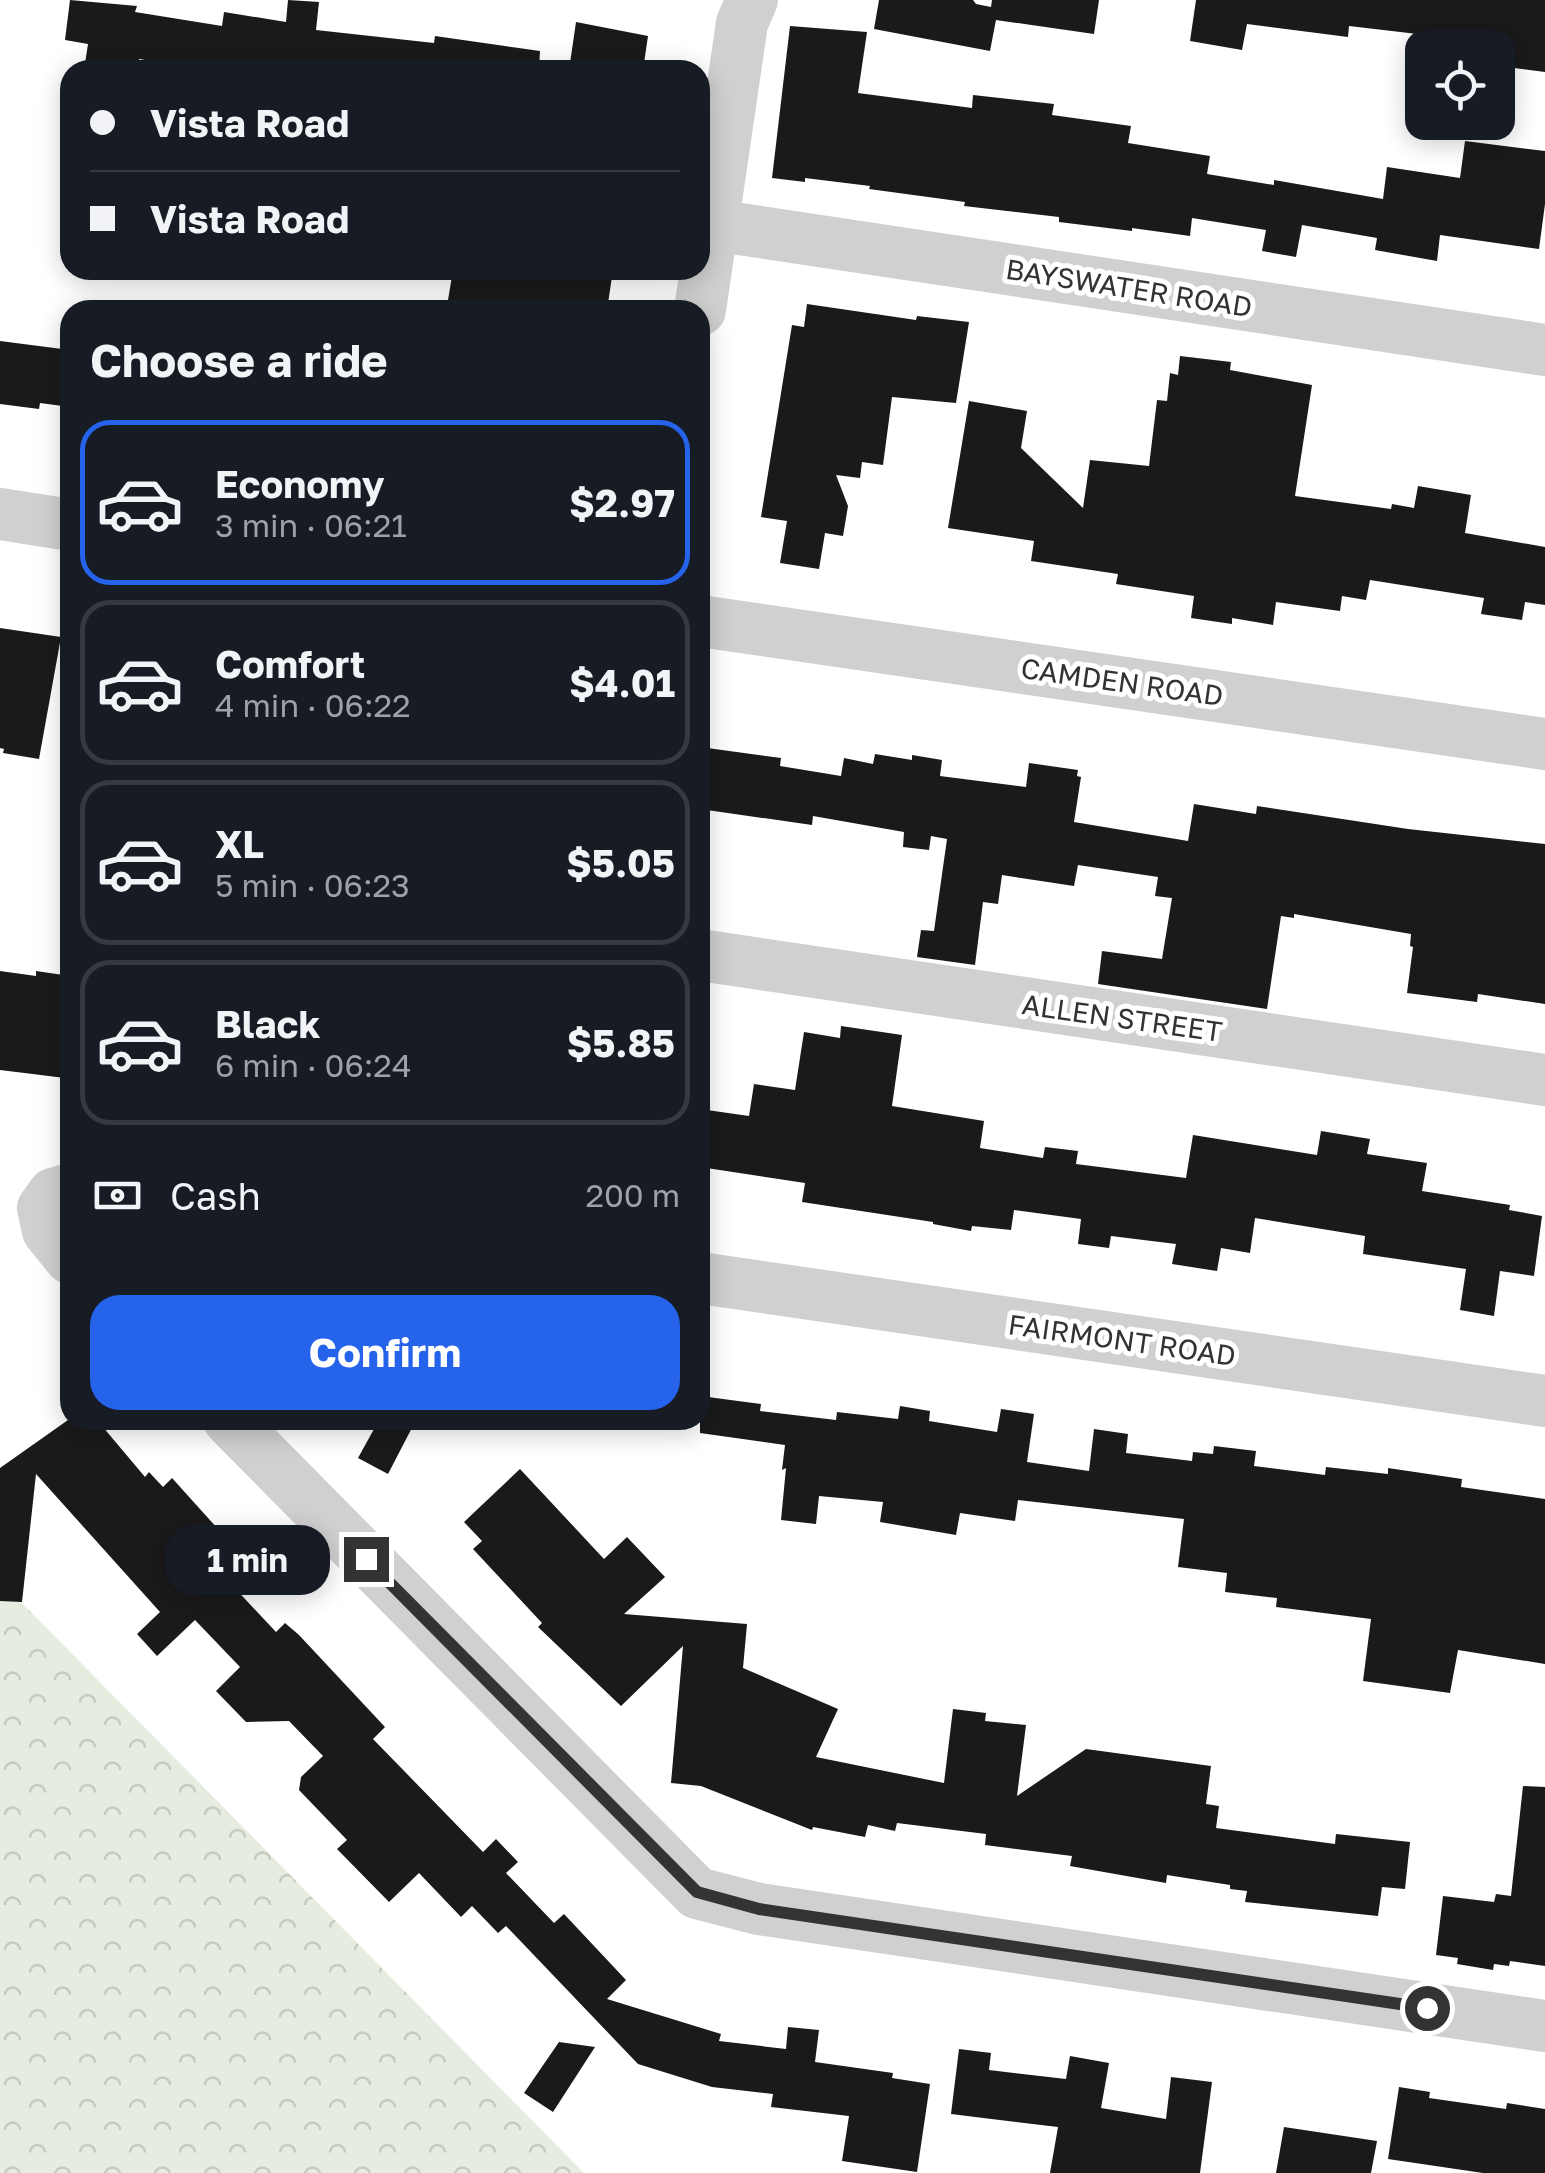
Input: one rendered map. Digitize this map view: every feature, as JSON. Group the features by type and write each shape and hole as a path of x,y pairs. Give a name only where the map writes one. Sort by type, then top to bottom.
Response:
{"street":[{"path":"710,249 742,23 752,0"},
{"name":"BAYSWATER ROAD","path":"714,225 1545,350"},
{"path":"0,514 60,523"},
{"name":"CAMDEN ROAD","path":"710,622 1545,744"},
{"name":"ALLEN STREET","path":"710,956 1545,1080"},
{"path":"57,1195 45,1226 60,1245"},
{"name":"FAIRMONT ROAD","path":"710,1279 1545,1401"},
{"path":"238,1430 697,1892 759,1909 1545,2026"}],"green space":[{"path":"0,1598 18,1599 584,2173 0,2173"}],"building":[{"path":"70,0 137,6 135,12 222,26 224,12 286,22 288,0 319,2 316,30 434,43 435,36 540,51 540,60 86,60 88,44 65,40"},
{"path":"879,0 973,0 991,7 992,0 1099,0 1094,34 996,20 990,51 874,29"},
{"path":"1196,0 1545,0 1545,72 1515,68 1515,30 1405,33 1349,26 1348,37 1247,24 1242,50 1190,41"},
{"path":"576,22 648,36 644,60 570,60"},
{"path":"790,26 867,32 858,93 972,108 973,95 1054,104 1052,115 1131,126 1128,143 1210,156 1207,174 1274,185 1274,180 1383,199 1387,167 1460,178 1465,141 1545,151 1545,204 1539,249 1440,235 1437,261 1375,250 1377,238 1302,225 1296,257 1262,251 1266,230 1192,218 1190,236 1132,231 1059,222 1059,217 964,206 965,202 869,189 870,186 772,178"},
{"path":"451,280 612,280 608,300 448,300"},
{"path":"807,304 916,320 917,316 969,322 956,403 892,397 883,465 862,462 860,478 836,475 848,506 843,536 825,533 819,569 780,563 787,521 761,517 792,325 804,327"},
{"path":"0,341 60,349 60,406 40,403 39,409 0,404"},
{"path":"1180,356 1231,362 1230,370 1312,385 1295,496 1391,509 1392,504 1414,508 1418,486 1471,495 1465,533 1545,547 1545,605 1525,602 1522,620 1481,614 1484,598 1370,580 1366,600 1342,596 1340,611 1276,602 1273,625 1232,618 1232,624 1191,618 1194,596 1116,584 1118,574 1031,561 1034,541 948,528 969,401 1027,411 1021,448 1083,508 1090,460 1149,466 1157,400 1167,401 1170,373 1178,375"},
{"path":"0,628 60,637 39,759 3,753"},
{"path":"710,748 781,758 780,766 841,776 844,758 873,764 875,754 912,760 912,755 942,760 940,776 1026,787 1029,763 1078,770 1077,776 1081,777 1074,822 1188,841 1194,804 1256,814 1257,806 1408,829 1545,844 1545,1004 1478,994 1477,1002 1407,993 1411,934 1294,914 1294,918 1281,916 1267,1009 1098,984 1102,951 1162,959 1172,898 1155,896 1158,877 1078,865 1074,886 1002,875 998,904 983,902 975,965 917,957 921,930 934,931 947,839 931,836 929,850 903,847 904,832 813,816 812,825 710,810"},
{"path":"0,971 60,975 60,1077 0,1070"},
{"path":"841,1026 902,1035 892,1106 984,1121 980,1148 1043,1158 1045,1147 1078,1151 1076,1164 1186,1178 1193,1135 1317,1155 1321,1131 1370,1139 1367,1154 1427,1163 1422,1191 1510,1205 1509,1210 1542,1216 1534,1276 1500,1271 1494,1316 1460,1310 1466,1269 1363,1254 1365,1236 1255,1218 1250,1253 1221,1248 1217,1271 1172,1264 1176,1244 1111,1236 1109,1248 1078,1244 1081,1219 1014,1210 1011,1230 972,1226 971,1231 802,1202 805,1183 710,1169 710,1110 749,1116 754,1084 795,1090 804,1032 840,1038"},
{"path":"710,1397 761,1404 760,1411 836,1420 837,1412 898,1419 900,1406 930,1411 929,1421 997,1432 1001,1409 1034,1414 1027,1462 1089,1471 1094,1429 1128,1434 1126,1453 1192,1461 1193,1452 1213,1454 1214,1446 1256,1451 1254,1466 1325,1475 1326,1467 1388,1474 1388,1468 1462,1479 1461,1487 1545,1499 1545,1664 1458,1650 1450,1693 1363,1681 1371,1619 1276,1607 1277,1598 1225,1592 1227,1573 1178,1567 1184,1519 1018,1500 1015,1521 960,1513 956,1535 880,1522 883,1502 819,1496 816,1524 781,1520 785,1445 700,1433 710,1430"},
{"path":"60,1426 60,1430 105,1430 145,1477 149,1472 163,1487 172,1478 218,1529 205,1542 238,1578 231,1584 276,1632 285,1623 299,1635 385,1727 373,1739 483,1852 496,1839 518,1862 506,1873 554,1923 564,1914 626,1980 607,1999 721,2034 719,2041 786,2049 788,2027 819,2030 815,2062 893,2073 892,2078 930,2084 917,2172 842,2161 849,2116 771,2107 773,2094 712,2087 638,2064 506,1926 498,1933 472,1906 461,1917 419,1873 389,1902 337,1849 347,1840 299,1790 301,1777 323,1756 289,1721 246,1722 216,1691 240,1667 195,1620 157,1656 137,1634 160,1612 36,1474 22,1602 0,1601 0,1468"},
{"path":"373,1430 411,1430 388,1474 358,1458"},
{"path":"520,1469 604,1559 627,1537 665,1577 624,1614 747,1624 743,1668 838,1709 816,1757 944,1783 953,1709 986,1713 985,1721 1026,1725 1017,1796 1086,1749 1211,1766 1206,1804 1219,1806 1216,1828 1335,1844 1336,1834 1410,1842 1405,1889 1382,1887 1378,1916 1245,1902 1247,1891 1230,1889 1230,1885 1167,1875 1166,1883 1070,1866 1072,1856 985,1845 986,1834 897,1823 895,1831 868,1825 865,1837 813,1827 812,1830 701,1786 671,1783 683,1646 621,1706 538,1627 542,1623 473,1549 482,1541 464,1522"},
{"path":"1523,1786 1545,1787 1545,1966 1510,1961 1509,1966 1494,1964 1493,1970 1457,1964 1458,1958 1436,1955 1443,1896 1494,1902 1496,1894 1511,1896"},
{"path":"559,2042 595,2047 553,2112 524,2093"},
{"path":"959,2049 991,2053 989,2070 1066,2079 1070,2056 1109,2063 1101,2108 1166,2119 1171,2077 1212,2082 1200,2173 1050,2173 1058,2127 951,2114"},
{"path":"1399,2087 1430,2092 1429,2098 1506,2109 1507,2103 1545,2109 1545,2173 1483,2173 1388,2159"},
{"path":"1284,2127 1377,2141 1371,2173 1276,2173"}],"route":[{"path":"366,1559 697,1892 759,1909 1427,2008"}]}
